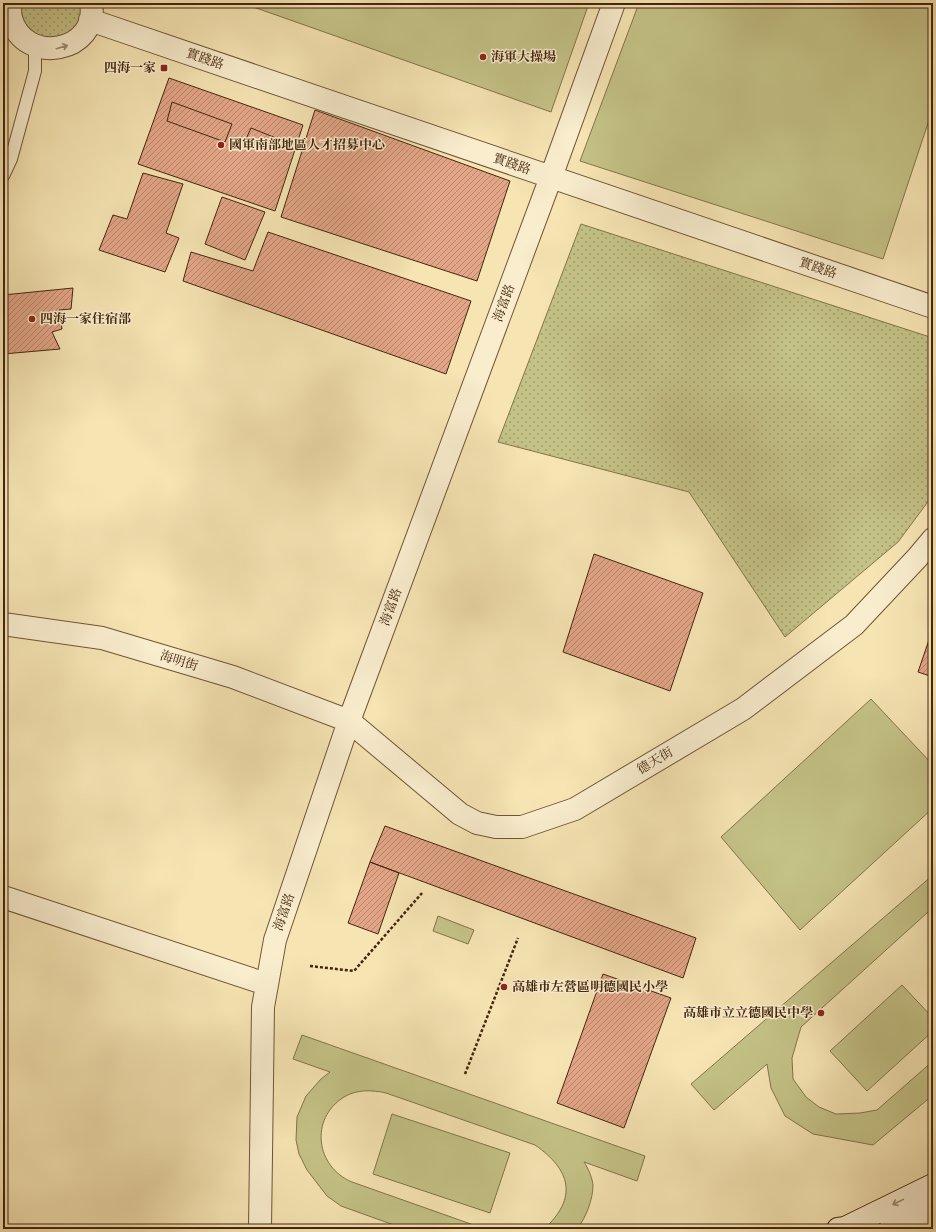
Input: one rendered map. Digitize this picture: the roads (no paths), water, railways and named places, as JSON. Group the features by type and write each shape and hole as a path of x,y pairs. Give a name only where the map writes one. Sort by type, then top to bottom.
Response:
{"street":[{"path":"10,3 11,18 16,30 24,39 35,46 48,49 62,48 74,42 84,33 91,12"},
{"name":"海富路","path":"260,1229 263,1007 274,940 348,721 551,177 614,3"},
{"name":"實踐路","path":"91,12 551,177 933,307"},
{"name":"德天街","path":"348,721 460,814 477,823 496,827 522,827 575,809 743,709 854,625 933,539"},
{"name":"海明街","path":"3,624 102,638 233,677 348,721"},
{"path":"3,897 266,984"},
{"path":"838,1229 845,1228 933,1185"},
{"path":"890,1229 933,1209"}],"lane":[{"path":"3,176 11,159 35,72 35,46"}],"place":[{"name":"海軍大操場","path":"483,57"},
{"name":"四海一家","path":"164,68"},
{"name":"國軍南部地區人才招募中心","path":"221,145"},
{"name":"四海一家住宿部","path":"32,319"},
{"name":"高雄市左營區明德國民小學","path":"504,987"},
{"name":"高雄市立立德國民中學","path":"821,1013"}]}
